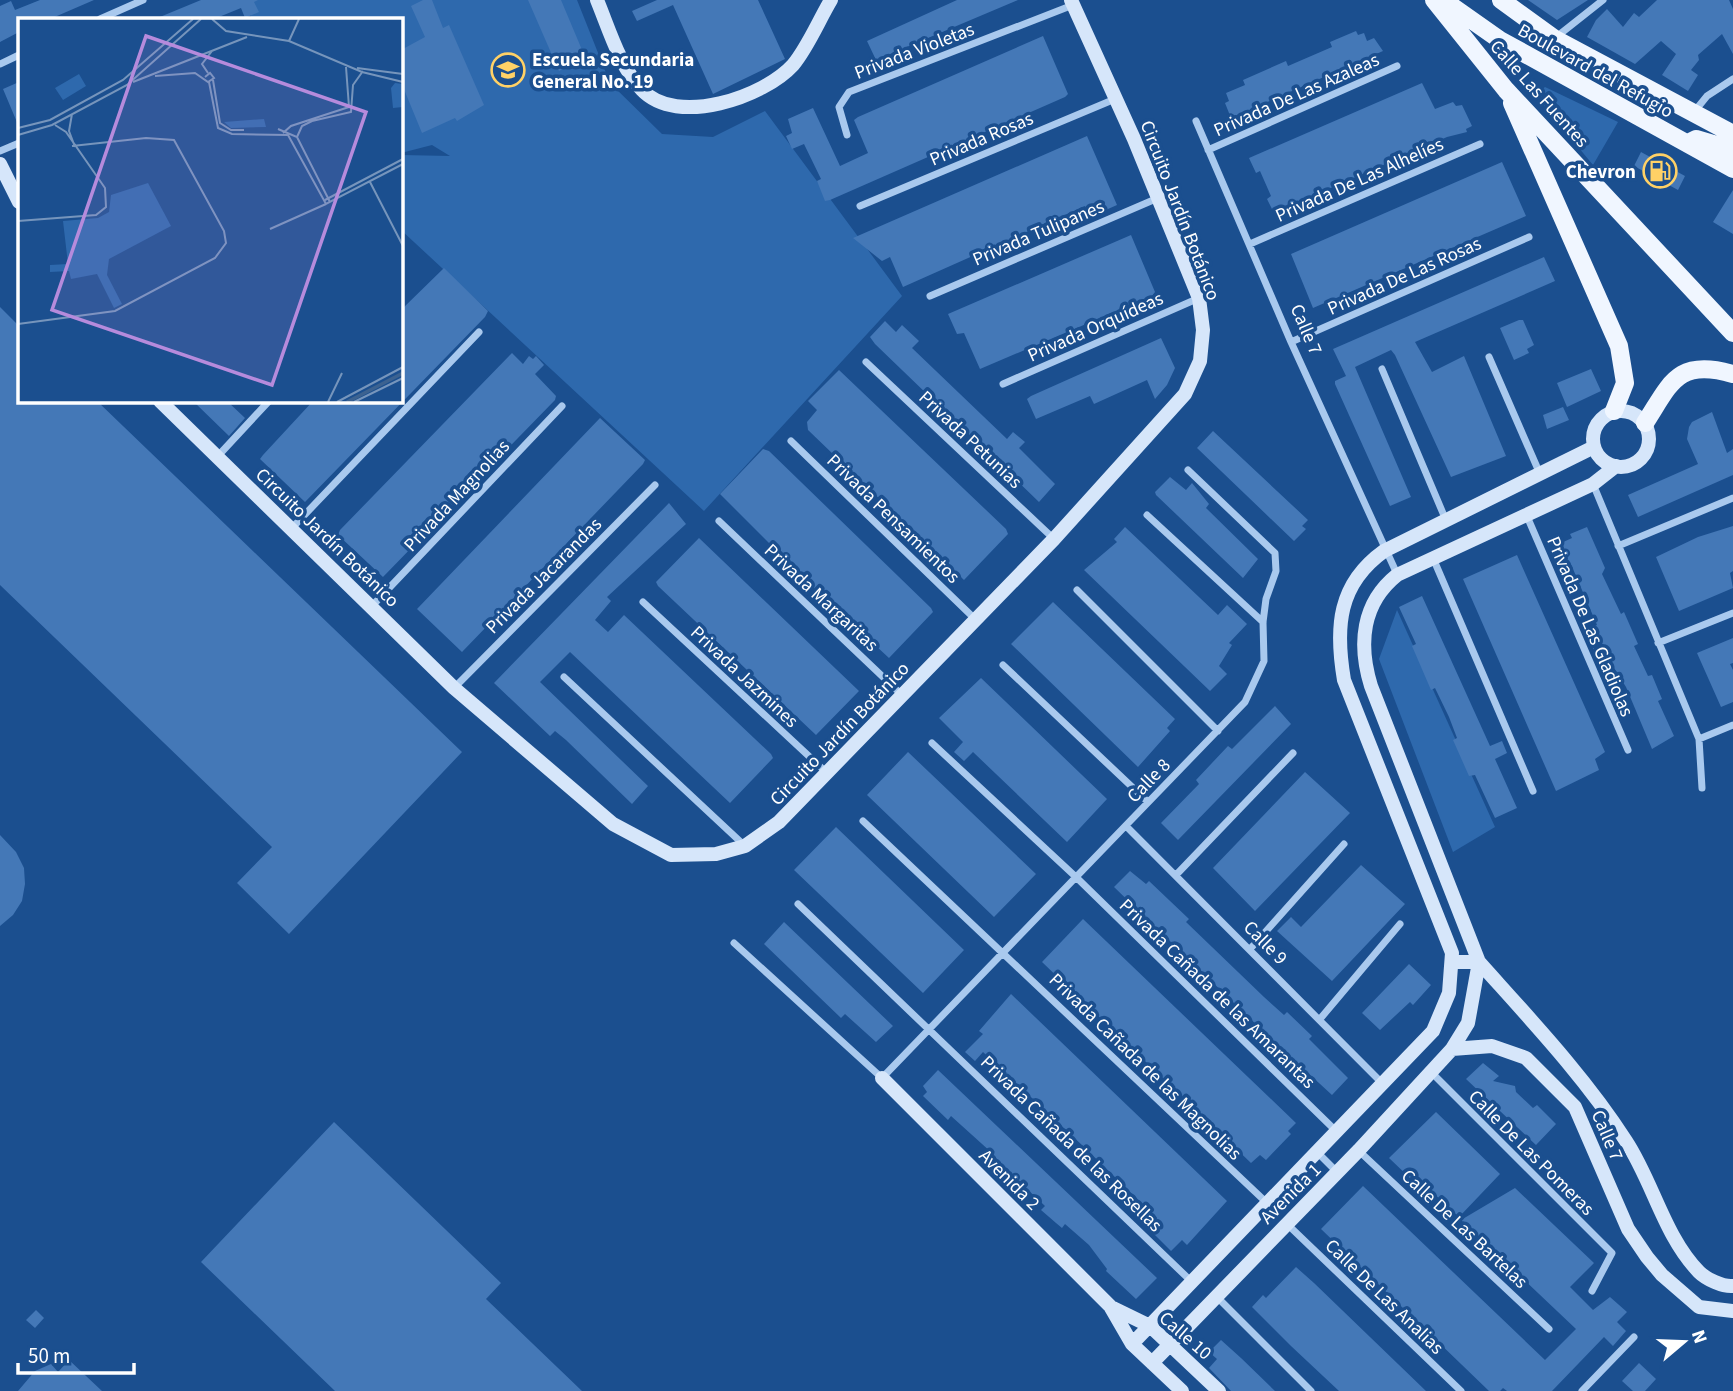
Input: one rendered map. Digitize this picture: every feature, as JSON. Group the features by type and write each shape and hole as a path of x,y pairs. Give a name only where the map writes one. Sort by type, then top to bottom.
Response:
{"main road":[{"name":"Calle Las Fuentes","path":"1434,0 1506,90 1733,333"},
{"name":"Boulevard del Refugio","path":"1443,0 1500,40 1733,169"},
{"name":"Boulevard del Refugio","path":"1501,0 1555,39 1733,134"},
{"path":"1506,90 1619,346 1626,383 1614,411"},
{"path":"1687,144 1696,139 1733,149"},
{"path":"1645,423 1668,383 1684,372 1714,369 1733,374"}],"street":[{"path":"102,18 144,0"},
{"path":"597,0 625,65 643,92 664,104 685,108 720,104 774,80 793,64 831,0"},
{"path":"1555,39 1603,0"},
{"name":"Circuito Jardín Botánico","path":"161,402 454,688 613,824 671,855 716,854 745,846 779,822 1054,539 1185,394 1200,361 1203,330 1199,298 1159,197 1072,3"},
{"name":"Privada Violetas","path":"846,135 839,107 849,92 1072,3"},
{"path":"0,64 18,55"},
{"name":"Privada De Las Azaleas","path":"1208,150 1397,66"},
{"path":"1693,113 1707,96 1733,79"},
{"name":"Privada Rosas","path":"860,206 1115,99"},
{"name":"Calle 7","path":"1196,121 1291,342 1397,575 1384,586 1366,618 1364,663 1479,962 1587,1088 1627,1142 1674,1237 1700,1274 1726,1287 1733,1286"},
{"path":"0,150 18,142"},
{"name":"Privada De Las Alhelíes","path":"1250,244 1480,144"},
{"path":"0,164 18,200"},
{"name":"Privada Tulipanes","path":"930,296 1159,197"},
{"name":"Privada De Las Rosas","path":"1291,342 1529,237"},
{"name":"Privada Orquídeas","path":"1003,384 1199,298"},
{"path":"292,528 478,331"},
{"path":"1489,357 1539,474"},
{"name":"Privada Petunias","path":"866,362 1054,539"},
{"path":"1382,369 1445,518"},
{"path":"216,457 265,402"},
{"name":"Privada Magnolias","path":"372,606 562,406"},
{"path":"1614,411 1629,412 1645,423 1649,443 1644,456 1626,467 1616,466 1602,459 1594,447 1593,437 1598,422 1614,411"},
{"name":"Privada Pensamientos","path":"791,441 975,618"},
{"path":"1452,1049 1468,1023 1479,962 1451,962 1452,953 1434,902 1344,680 1339,653 1340,627 1350,586 1366,564 1384,551 1445,518 1594,447"},
{"path":"1397,575 1593,484 1616,466"},
{"name":"Calle 8","path":"882,1078 1245,702 1262,669 1265,654 1262,622 1266,599 1276,571 1275,553 1188,470"},
{"path":"1593,484 1699,739 1702,789"},
{"name":"Privada Jacarandas","path":"454,688 655,485"},
{"path":"1618,546 1733,498"},
{"name":"Privada De Las Gladiolas","path":"1526,514 1628,750"},
{"path":"1147,515 1262,622"},
{"name":"Privada Margaritas","path":"719,521 903,696"},
{"path":"1433,558 1533,791"},
{"path":"1077,590 1218,731"},
{"name":"Privada Jazmines","path":"643,602 827,774"},
{"path":"1658,643 1733,613"},
{"path":"1003,665 1148,802"},
{"path":"564,677 745,846"},
{"path":"1699,739 1733,725"},
{"name":"Privada Cañada de las Amarantas","path":"932,743 1077,878 1336,1131"},
{"path":"1176,876 1293,753"},
{"name":"Privada Cañada de las Magnolias","path":"863,821 1267,1203"},
{"name":"Calle 9","path":"1126,826 1251,948 1382,1083"},
{"path":"1251,948 1344,844"},
{"name":"Privada Cañada de las Rosellas","path":"798,904 1193,1283"},
{"path":"1320,1020 1401,925"},
{"path":"734,943 882,1078"},
{"name":"Avenida 1","path":"1132,1344 1433,1031 1449,993 1451,962"},
{"name":"Calle 7","path":"1452,1049 1492,1046 1526,1058 1575,1107 1628,1229 1647,1257 1662,1275 1699,1307 1733,1311"},
{"name":"Avenida 1","path":"1152,1363 1338,1172 1452,1049"},
{"name":"Calle De Las Pomeras","path":"1431,1072 1612,1254 1592,1291"},
{"name":"Avenida 2","path":"882,1078 1110,1306"},
{"name":"Calle De Las Bartelas","path":"1359,1150 1549,1329"},
{"path":"1317,1152 1338,1172"},
{"name":"Calle De Las Analias","path":"1286,1224 1461,1391"},
{"path":"1216,1296 1311,1391"},
{"path":"1110,1306 1132,1344 1182,1391"},
{"name":"Calle 10","path":"1110,1306 1150,1326 1220,1391"},
{"path":"1582,1391 1633,1337"}],"shaded area":[{"path":"245,0 577,0 610,83 662,134 713,137 765,111 902,296 704,511 402,231 402,155 450,156 432,145 402,153 402,18 252,18"},
{"path":"1545,87 1618,122 1593,165 1541,102 1540,91"},
{"path":"1397,610 1495,827 1453,852 1379,659"}],"building":[{"path":"40,0 94,0 52,18 18,18 18,33 0,42 0,6 11,1 15,10"},
{"path":"201,0 258,0 254,2 259,12 245,18 241,8 216,18 157,18"},
{"path":"423,0 432,0 443,28 449,25 484,105 457,121 455,118 422,133 402,84 402,49 425,37 411,6"},
{"path":"528,0 561,0 585,57 559,71"},
{"path":"657,0 758,0 785,59 713,94 673,5 637,21 632,11"},
{"path":"957,0 1018,0 876,60 867,41"},
{"path":"1528,0 1588,0 1557,20"},
{"path":"1657,0 1729,0 1733,9 1733,54 1722,34 1698,55 1699,60 1691,70 1698,75 1688,91 1662,75 1676,54 1661,41 1635,64 1587,37 1596,20 1607,9 1623,27 1634,13 1639,17"},
{"path":"1356,31 1358,35 1364,33 1367,41 1374,38 1383,51 1231,118 1225,103 1229,101 1226,93 1245,85 1243,80 1286,61 1288,66 1332,47 1330,42"},
{"path":"1043,36 1068,94 1065,97 830,200 825,201 817,181 821,179 804,144 792,149 786,136 792,133 788,119 813,108 840,166 868,153 854,120 858,117"},
{"path":"18,82 18,125 3,89"},
{"path":"1422,83 1435,109 1453,102 1456,106 1462,105 1472,126 1466,129 1467,132 1447,137 1274,213 1267,199 1271,196 1260,171 1256,173 1249,158"},
{"path":"1087,136 1117,205 1090,217 1085,206 903,287 890,257 882,261 853,238"},
{"name":"Chevron","path":"1641,152 1685,176 1678,190 1634,166"},
{"path":"1502,162 1526,216 1313,308 1291,254"},
{"path":"1733,190 1733,234 1713,222"},
{"path":"1131,235 1155,292 1152,296 980,369 964,333 957,334 948,314"},
{"path":"1544,257 1555,281 1415,342 1432,372 1464,356 1506,456 1451,477 1391,350 1355,367 1411,497 1390,506 1335,384 1335,381 1346,376 1333,349"},
{"path":"444,268 488,311 485,317 305,502 260,459 312,402 402,402 402,309"},
{"path":"0,307 18,325 18,402 98,402 462,752 289,934 237,883 272,847 0,585"},
{"path":"1523,320 1534,345 1527,349 1529,353 1514,360 1500,328"},
{"path":"885,321 896,332 902,325 919,341 912,348 1007,439 1013,432 1025,442 1019,448 1055,484 1039,502 875,344 870,337"},
{"path":"1161,338 1175,368 1167,385 1155,399 1147,380 1094,404 1090,396 1036,419 1027,399 1031,396"},
{"path":"512,353 523,364 529,356 533,359 536,356 544,365 535,374 556,396 555,400 383,577 338,535 340,530"},
{"path":"1591,369 1601,391 1567,407 1557,383"},
{"path":"839,370 1006,529 1008,534 964,580 808,430 807,422 817,410 808,401"},
{"path":"194,402 228,402 245,418 229,436"},
{"path":"1563,407 1569,420 1547,429 1543,415"},
{"path":"1712,412 1727,453 1733,449 1733,475 1638,517 1628,495 1698,464 1687,439 1689,427 1692,422"},
{"path":"600,418 645,460 643,464 462,652 417,609"},
{"path":"1213,431 1308,520 1302,526 1306,529 1294,541 1197,448"},
{"path":"763,449 769,451 931,608 933,612 889,658 821,595 720,494"},
{"path":"1170,477 1186,490 1192,483 1209,504 1206,508 1258,559 1243,578 1156,495 1155,492"},
{"path":"669,503 686,524 607,597 611,601 595,620 608,632 624,615 771,754 773,758 730,803 570,652 540,682 648,786 632,804 566,740 555,731 550,736 494,683"},
{"path":"1733,526 1733,571 1730,573 1733,588 1679,611 1656,557 1698,537"},
{"path":"1125,527 1218,615 1227,605 1247,624 1229,643 1232,645 1219,666 1227,674 1210,691 1084,570 1117,542 1114,539"},
{"path":"1587,527 1605,568 1602,574 1621,614 1624,612 1638,644 1634,646 1648,676 1652,675 1662,699 1658,701 1674,736 1652,749 1626,687 1611,663 1601,667 1585,630 1597,625 1570,562 1557,567 1552,555 1564,549 1561,543 1572,538 1570,534"},
{"path":"699,538 859,691 816,735 658,586 656,582"},
{"path":"1517,555 1605,752 1595,759 1599,770 1556,791 1463,579"},
{"path":"1422,596 1490,746 1502,741 1507,753 1495,759 1517,808 1495,818 1475,775 1469,776 1453,740 1457,738 1449,717 1435,688 1431,690 1412,646 1416,644 1399,607"},
{"path":"1053,602 1175,719 1167,728 1170,731 1138,767 1011,644"},
{"path":"1733,638 1733,663 1730,664 1733,670 1733,702 1721,707 1697,653"},
{"path":"981,678 1107,799 1067,842 973,752 964,761 954,752 963,742 939,718"},
{"path":"1275,706 1291,724 1178,840 1161,823 1199,784 1196,780 1228,746 1232,749"},
{"path":"908,752 1036,874 994,917 867,795"},
{"path":"1305,772 1350,813 1255,911 1213,868"},
{"path":"836,827 964,950 923,993 794,870"},
{"path":"0,835 16,852 24,868 25,884 22,901 13,915 0,926"},
{"path":"1361,865 1405,904 1332,981 1277,931 1291,917 1301,927"},
{"path":"1130,871 1146,884 1149,881 1189,919 1186,922 1264,997 1284,1015 1287,1012 1312,1036 1309,1039 1348,1078 1332,1095 1307,1072 1302,1077 1277,1052 1280,1049 1264,1032 1114,887"},
{"path":"1083,919 1296,1123 1288,1131 1291,1134 1266,1160 1260,1155 1251,1163 1042,962"},
{"path":"784,922 893,1026 876,1042 845,1014 841,1018 764,944"},
{"path":"1409,964 1431,985 1413,1005 1410,1002 1380,1030 1362,1013"},
{"path":"1011,994 1227,1201 1187,1245 1182,1240 1171,1251 1147,1227 1157,1218 1083,1146 983,1052 975,1061 965,1052 983,1034 979,1031"},
{"path":"1483,1063 1499,1076 1493,1081 1515,1086 1516,1092 1533,1108 1537,1105 1556,1124 1536,1145 1466,1079"},
{"path":"938,1070 1157,1278 1136,1299 1106,1271 1089,1245 1065,1224 1062,1228 1041,1210 1045,1206 1025,1187 1022,1190 992,1153 951,1116 948,1120 923,1096 927,1092 923,1086"},
{"path":"1436,1112 1500,1174 1459,1217 1413,1174 1410,1178 1389,1158"},
{"path":"334,1122 501,1283 486,1299 582,1391 335,1391 201,1262"},
{"path":"1363,1186 1545,1360 1576,1329 1461,1220 1515,1188 1594,1263 1570,1287 1593,1310 1610,1297 1627,1312 1617,1322 1626,1331 1613,1346 1604,1337 1552,1391 1507,1391 1503,1388 1500,1391 1489,1391 1321,1229"},
{"path":"1296,1267 1426,1391 1339,1391 1291,1346 1252,1307 1263,1295 1266,1298"},
{"path":"36,1310 44,1318 35,1328 26,1320"},
{"path":"1221,1340 1275,1391 1231,1391 1209,1368 1217,1359 1209,1352"},
{"path":"69,1360 102,1391 18,1391 35,1371 51,1364 58,1372"},
{"path":"1639,1363 1656,1379 1645,1391 1633,1391 1622,1381"}],"place":[{"name":"Escuela Secundaria General No. 19","path":"508,70"},
{"name":"Chevron","path":"1660,171"}]}
